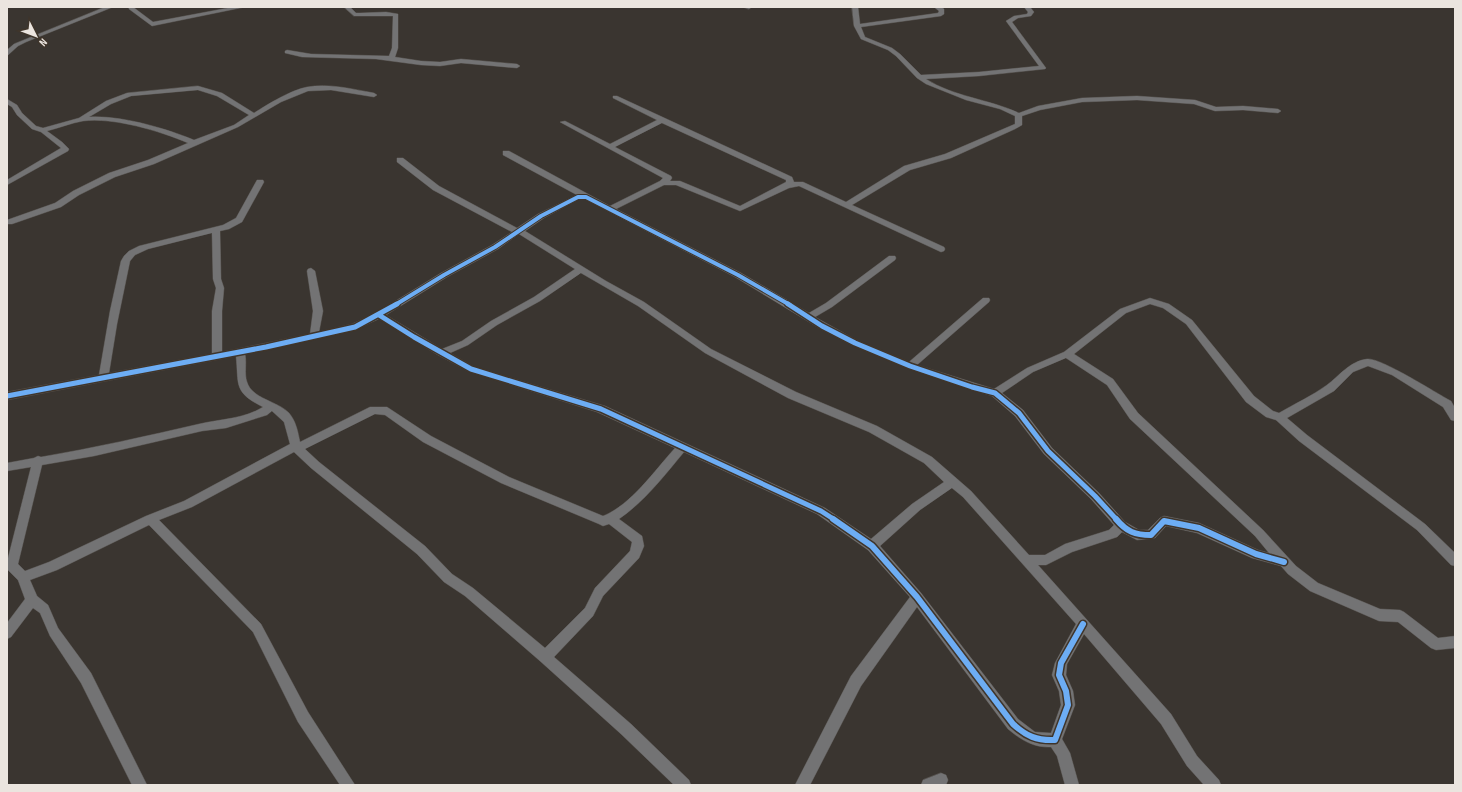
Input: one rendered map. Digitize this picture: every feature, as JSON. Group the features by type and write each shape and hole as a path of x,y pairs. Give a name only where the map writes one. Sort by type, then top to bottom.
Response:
{"street":[{"path":"7,54 16,45 24,41 110,7"},
{"path":"129,8 142,7"},
{"path":"129,8 152,24 242,7"},
{"path":"348,7 354,14 386,14 396,16 395,48 391,58"},
{"path":"855,7 857,26 863,38 890,49 898,55 919,77 928,83 968,99 1002,106 1019,115"},
{"path":"857,26 941,14 942,10 937,7"},
{"path":"919,77 993,73 1043,68 1009,21 1016,17 1029,15 1030,12 1027,7"},
{"path":"286,52 296,56 353,56 391,58 421,63 440,64 461,61 517,66"},
{"path":"82,119 92,112 126,95 138,93 154,94 198,88 212,92 243,108 253,115"},
{"path":"9,222 58,205 76,193 112,175 151,162 236,126 278,101 307,89 331,88 374,95"},
{"path":"615,96 662,120 789,179 790,182 786,186"},
{"path":"1019,115 1023,112 1038,108 1082,100 1137,98 1195,102 1215,109 1242,108 1278,111"},
{"path":"7,101 15,106 19,114 34,128 43,130 82,119 103,118 126,122 180,137 194,143"},
{"path":"846,205 860,198 907,168 948,156 1013,128 1018,125 1019,115"},
{"path":"609,147 662,120"},
{"path":"563,122 667,176 667,180 664,183"},
{"path":"7,183 65,148 62,144 47,136 43,130"},
{"path":"506,153 586,197 738,275 822,326 855,343 910,366 972,387 995,393 1019,413 1048,451 1095,496 1121,525 1137,535 1151,535 1164,521 1184,524 1199,528 1256,554 1284,562"},
{"path":"400,160 436,188 524,234 580,270 641,304 708,352 792,395 873,429 928,460 967,494 1083,624 1166,719 1192,761 1214,785"},
{"path":"104,376 118,291 125,270 125,261 128,257 141,248 226,227 239,220 260,182"},
{"path":"610,209 664,183 677,183 740,209 786,186 800,184 941,249"},
{"path":"7,396 104,376 314,337 355,327 379,315 444,275 495,247 516,231 541,216 578,196 586,197"},
{"path":"216,229 217,279 220,288 217,311 216,356"},
{"path":"809,317 830,305 892,258"},
{"path":"441,353 465,343 494,323 537,299 580,270"},
{"path":"311,271 318,311 314,337"},
{"path":"910,366 986,300"},
{"path":"995,393 1030,370 1067,354 1123,310 1150,301 1166,306 1189,322 1250,399 1270,414 1280,417 1303,438 1421,527 1455,561"},
{"path":"379,315 441,353 471,369 601,409 815,508 872,546 917,597 1013,724 1028,737 1042,742 1055,740"},
{"path":"237,352 240,355 242,383 246,389 260,401 285,416 294,434 296,447 315,465 421,550 448,578 470,592 545,657 626,729 684,785"},
{"path":"1067,354 1110,382 1134,416 1259,533 1292,570 1314,587 1379,615 1400,616 1436,644 1455,642"},
{"path":"1280,417 1330,388 1350,370 1368,362 1396,373 1447,404 1455,417"},
{"path":"7,467 38,460 94,452 202,427 226,424 263,412 271,407"},
{"path":"23,577 53,566 150,519 188,504 296,447 374,410 387,411 427,439 505,480 603,521 611,519 634,500 682,447"},
{"path":"38,460 10,567 23,577 32,600 44,610 54,632 86,678 140,785"},
{"path":"872,546 916,507 952,482"},
{"path":"150,519 257,628 303,717 348,785"},
{"path":"545,657 589,612 599,592 635,554 638,546 638,540 611,519"},
{"path":"1026,560 1046,560 1069,548 1113,534 1121,525"},
{"path":"804,785 856,681 917,597"},
{"path":"7,633 32,600"},
{"path":"1055,740 1068,705 1066,691 1059,675 1061,662 1083,624"},
{"path":"1055,740 1063,753 1072,785"}],"cycle path":[{"path":"7,396 266,347 355,327 379,315 444,275 495,247 541,216 578,197 586,197 738,275 822,326 855,343 910,366 972,387 995,393 1019,413 1048,451 1095,496 1121,525 1137,535 1151,535 1164,521 1199,528 1256,554 1284,562"},
{"path":"379,315 414,337 471,369 601,409 821,511 872,546 917,597 1013,724 1032,738 1055,740 1068,705 1066,691 1059,675 1061,663 1083,624"}]}
